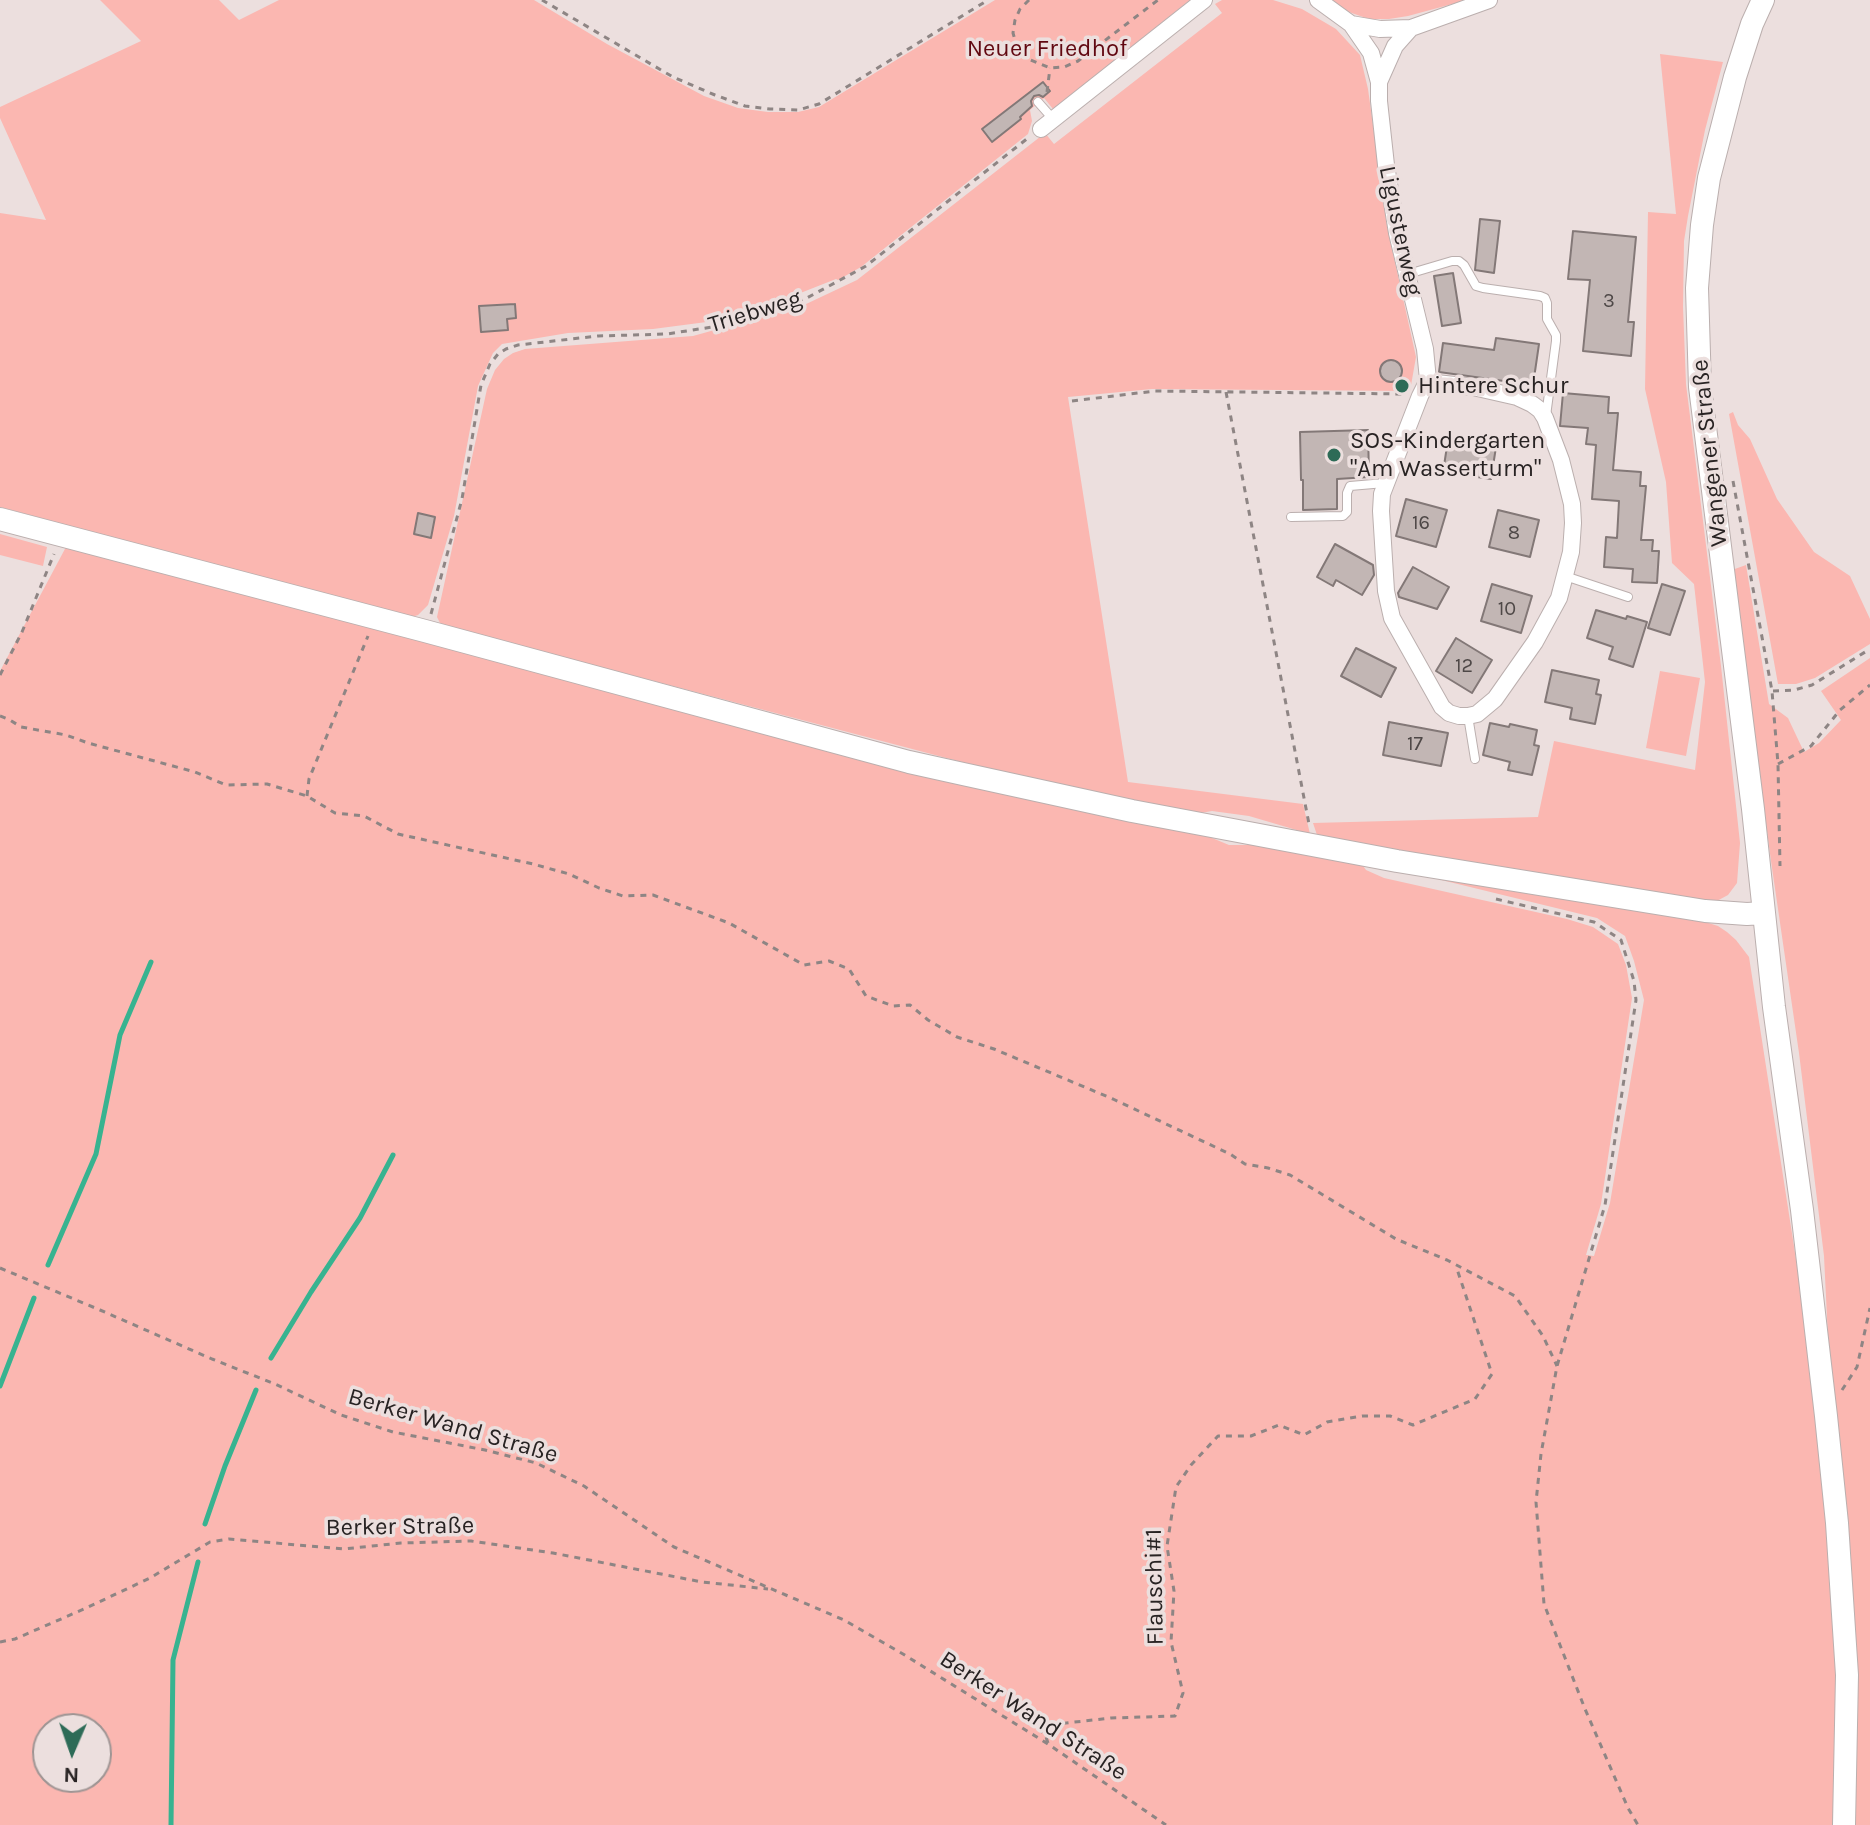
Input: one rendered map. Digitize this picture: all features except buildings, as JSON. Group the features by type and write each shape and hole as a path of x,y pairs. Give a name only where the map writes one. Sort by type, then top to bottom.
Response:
{"main road":[{"name":"Wangener Straße","path":"1763,0 1735,77 1709,178 1697,288 1700,387 1753,809 1774,1007 1802,1210 1837,1523 1847,1675 1844,1825"},
{"path":"0,519 909,762 1132,811 1317,847 1705,911 1763,913"}],"street":[{"path":"1046,119 1204,0"},
{"path":"1318,0 1351,24 1380,29 1411,28 1489,0"},
{"name":"Ligusterweg","path":"1351,24 1371,53 1379,82 1386,165 1397,233 1425,349 1424,388"},
{"name":"Ligusterweg","path":"1379,82 1395,46 1411,28"},
{"path":"1436,383 1517,397 1532,404 1545,418 1561,460 1572,504 1571,552 1559,598 1535,642 1485,709 1468,716 1449,713 1442,707 1392,618 1386,591 1381,511 1386,483 1424,388 1436,383"}],"lane":[{"path":"1038,102 1046,119"},
{"path":"1408,274 1459,261 1476,286 1545,298 1547,319 1556,341 1545,418"},
{"path":"1291,517 1343,516 1347,512 1350,486 1386,483"},
{"path":"1564,576 1628,597"},
{"path":"1468,716 1475,759"}],"path":[{"path":"542,0 673,77 745,106 798,110 819,104 988,0"},
{"path":"1029,0 1015,20 1013,33 1017,47 1026,58 1050,68 1064,67 1078,61 1158,0"},
{"path":"1046,119 1050,68"},
{"name":"Triebweg","path":"425,631 462,499 481,385 498,354 518,345 598,336 667,334 712,327 805,299 866,266 1046,119"},
{"path":"1072,401 1155,391 1401,393 1424,388"},
{"path":"1226,392 1310,827 1317,847"},
{"path":"1732,476 1772,691 1778,764 1781,879"},
{"path":"0,675 22,632 62,536"},
{"path":"307,796 309,779 376,618"},
{"path":"1772,691 1812,685 1870,649"},
{"path":"1778,764 1811,746 1840,710 1870,685"},
{"path":"0,716 21,727 66,735 195,772 226,785 267,784 307,796 335,813 364,816 398,834 533,864 569,874 623,896 653,895 729,923 804,965 829,961 849,969 866,996 893,1006 910,1005 957,1037 994,1049 1113,1099 1245,1164 1290,1175 1396,1239 1447,1260 1515,1296 1543,1336 1557,1366"},
{"path":"1486,897 1594,922 1621,940 1634,981 1636,1000 1605,1205 1557,1366 1536,1502 1544,1604 1585,1709 1638,1825"},
{"name":"Flauschi#1","path":"1048,1744 1037,1726 1039,1723 1048,1725 1111,1718 1175,1716 1183,1693 1171,1642 1174,1591 1167,1546 1176,1487 1191,1465 1218,1436 1251,1436 1279,1425 1304,1435 1327,1422 1362,1416 1390,1416 1413,1425 1475,1399 1492,1374 1456,1266"},
{"name":"Berker Wand Straße","path":"0,1268 341,1415 393,1432 536,1463 584,1486 674,1547 844,1620 1048,1744 1166,1825"},
{"path":"1826,1416 1857,1367 1870,1308"},
{"name":"Berker Straße","path":"0,1642 15,1639 150,1578 210,1542 229,1539 344,1549 401,1543 471,1541 553,1553 702,1582 772,1589"}],"green space":[{"name":"Neuer Friedhof","path":"100,0 219,0 239,20 279,0 534,0 607,44 704,96 738,108 798,112 819,107 995,0 1190,0 1053,109 1044,98 1030,110 1032,121 1028,134 861,267 838,280 722,320 653,329 568,333 502,344 493,353 478,386 454,516 428,605 418,615 408,618 0,507 0,213 46,220 0,118 0,107 141,41"},
{"path":"1222,0 1273,0 1302,9 1336,29 1360,55 1368,89 1387,226 1416,357 1410,391 1152,389 1068,397 1128,782 1303,804 1310,834 1249,816 1212,811 1195,814 992,770 441,625 437,617 487,389 495,370 504,359 525,349 693,336 804,305 857,280 1045,133 1054,144 1222,13 1215,4"},
{"path":"1329,0 1467,0 1408,16 1369,19 1346,11"},
{"path":"1660,54 1723,62 1705,130 1688,216 1684,241 1683,307 1686,384 1740,843 1737,883 1728,895 1715,902 1318,838 1313,823 1538,817 1554,741 1695,770 1705,682 1694,584 1672,563 1666,482 1645,389 1648,212 1676,214"},
{"path":"1733,412 1738,425 1750,439 1777,499 1814,552 1850,576 1870,619 1870,644 1815,678 1796,684 1778,684 1729,414"},
{"path":"0,534 47,547 43,566 0,555"},
{"path":"66,547 1200,833 1229,845 1263,845 1359,860 1366,870 1384,878 1593,927 1618,944 1626,965 1632,998 1601,1204 1586,1255 1594,1256 1610,1203 1644,1000 1625,936 1597,918 1425,876 1702,921 1727,932 1749,957 1814,1375 1838,1676 1836,1825 0,1825 0,671"},
{"path":"1746,565 1769,704 1788,718 1804,752 1819,743 1841,720 1821,691 1870,658 1870,1825 1852,1825 1824,1256 1732,570"},
{"path":"1660,671 1700,678 1686,756 1646,748"}],"waterway":[{"path":"48,1265 96,1154 120,1035 151,962"},
{"path":"271,1358 360,1218 393,1155"},
{"path":"0,1386 34,1298"},
{"path":"205,1524 256,1390"},
{"path":"171,1825 173,1660 198,1562"}],"place":[{"name":"Hintere Schur","path":"1402,386"},
{"name":"SOS-Kindergarten \"Am Wasserturm\"","path":"1334,455"}]}
